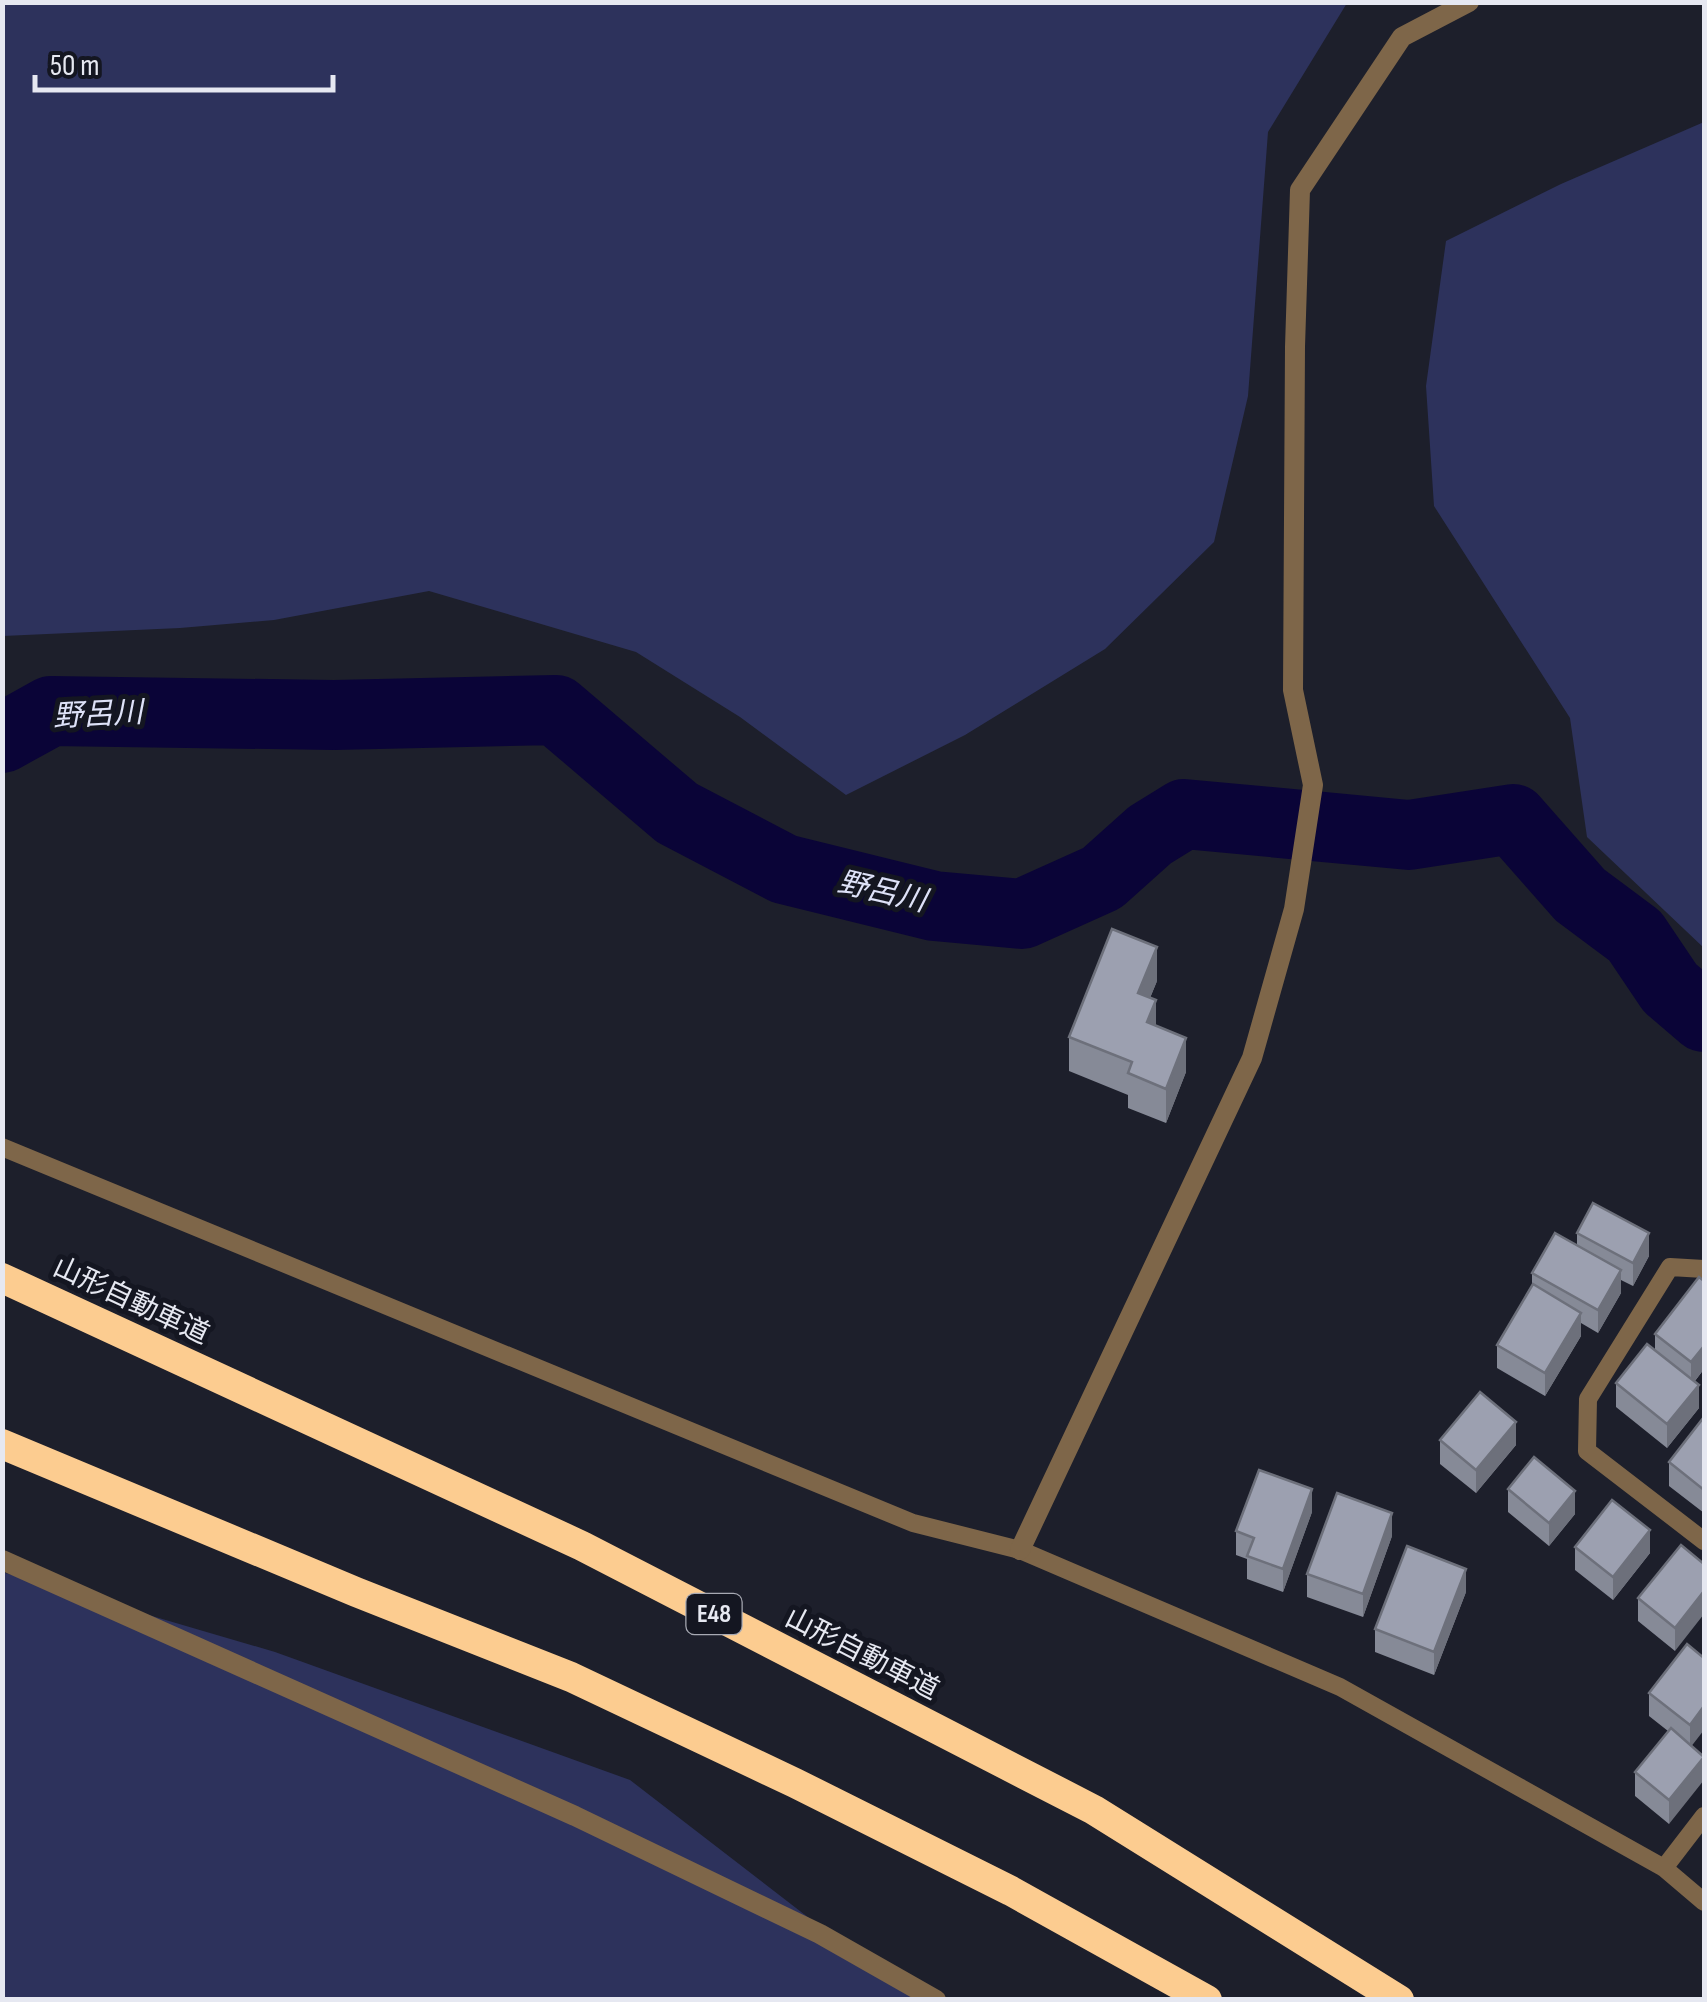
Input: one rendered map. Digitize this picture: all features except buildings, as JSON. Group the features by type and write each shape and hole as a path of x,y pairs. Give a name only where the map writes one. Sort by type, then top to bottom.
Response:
{"highway":[{"name":"山形自動車道","path":"2,1278 582,1546 1076,1801 1399,2000"},
{"path":"2,1444 570,1678 795,1783 995,1883 1207,2000"}],"street":[{"path":"1020,1550 1252,1058 1294,909 1313,785 1293,690 1300,190 1402,37 1470,2"},
{"path":"2,1560 575,1816 820,1934 936,2000"}],"lane":[{"path":"2,1147 913,1524 1020,1550 1340,1687 1664,1868 1704,1902"},
{"path":"1704,1269 1670,1267 1588,1399 1587,1451 1704,1541"},
{"path":"1664,1868 1704,1816"}],"shaded area":[{"path":"2,3 1347,3 1268,132 1248,396 1214,542 1105,649 965,735 846,795 740,717 636,652 429,591 274,620 3,636"},
{"path":"1704,122 1704,948 1587,837 1570,718 1434,506 1426,386 1446,241 1561,184"},
{"path":"2,1572 275,1652 630,1780 914,1999 3,1999"}],"waterway":[{"name":"野呂川","path":"2,738 51,711 334,715 556,710 677,813 784,869 934,906 1022,914 1102,878 1150,835 1184,814 1409,835 1513,819 1580,895 1635,936 1670,988 1704,1017"}]}
